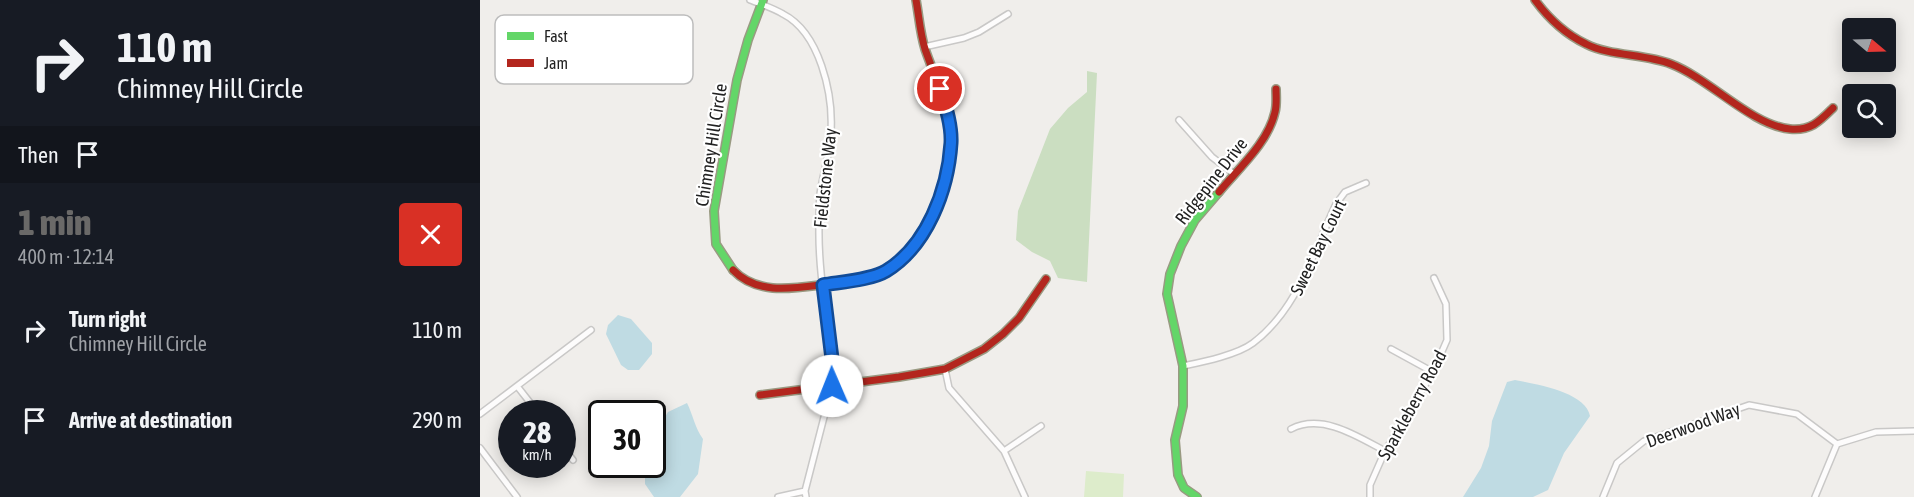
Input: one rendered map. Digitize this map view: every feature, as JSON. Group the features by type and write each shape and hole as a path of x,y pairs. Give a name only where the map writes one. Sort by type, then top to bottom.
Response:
{"street":[{"name":"Fieldstone Way","path":"750,0 762,2 785,14 796,24 817,52 831,108 831,131 820,196 819,245 833,367 832,386 806,494"},
{"name":"Chimney Hill Circle","path":"762,2 744,46 735,82 714,208 716,242 738,276 756,285 777,290 823,285 884,273 913,247 932,215 946,176 951,142 947,111 924,47 916,0"},
{"path":"1535,0 1548,17 1579,41 1589,46 1669,63 1695,75 1768,123 1791,129 1815,126 1833,108"},
{"path":"924,47 980,32 1008,14"},
{"name":"Ridgepine Drive","path":"1197,497 1184,488 1178,475 1175,440 1183,406 1183,366 1167,294 1170,274 1195,220 1270,127 1276,111 1276,89"},
{"path":"1179,120 1212,157 1234,174"},
{"name":"Sweet Bay Court","path":"1183,366 1214,359 1252,344 1278,320 1296,295 1336,204 1345,192 1366,183"},
{"name":"Sparkleberry Road","path":"1370,497 1370,485 1385,451 1433,372 1447,340 1446,304 1434,278"},
{"path":"760,395 945,369 984,349 1003,334 1019,318 1046,279"},
{"path":"480,414 591,330"},
{"path":"1391,349 1433,372"},
{"path":"945,369 949,388 1004,451 1025,497"},
{"path":"518,386 528,400"},
{"name":"Deerwood Way","path":"1604,497 1617,463 1644,441 1749,405 1797,414 1837,444"},
{"path":"1291,429 1302,423 1321,424 1353,433 1385,451"},
{"path":"1004,451 1041,426"},
{"path":"1815,497 1837,444 1876,432 1914,432"},
{"path":"480,448 517,497"},
{"path":"778,497 806,494"}],"green space":[{"path":"1087,71 1097,73 1087,282 1058,278 1050,261 1032,252 1016,240 1018,211 1050,129 1068,108 1087,92"},
{"path":"1086,471 1124,474 1123,497 1084,497"}],"water":[{"path":"618,315 631,319 652,343 652,354 639,370 628,370 621,365 606,334 608,325"},
{"path":"1515,380 1570,395 1586,408 1590,416 1564,453 1548,490 1533,497 1463,497 1481,468 1489,446 1492,421 1507,382"},
{"path":"687,403 703,439 698,474 680,497 654,497 645,484 645,478 666,478 666,415"}],"traffic: fast":[{"path":"733,270 716,244 714,211 737,80 748,40 763,0"},
{"path":"1197,497 1184,488 1178,475 1175,440 1183,406 1183,366 1167,294 1170,274 1181,246 1195,220 1219,192"}],"traffic: jam":[{"path":"733,270 754,284 765,287 790,288 855,281 890,269 909,252 920,237 930,220 945,182 951,145 948,118 923,43 916,0"},
{"path":"1535,0 1558,25 1578,40 1605,51 1650,58 1671,64 1701,80 1745,111 1775,126 1790,129 1809,127 1833,108"},
{"path":"1219,192 1252,155 1266,134 1276,109 1276,89"},
{"path":"760,395 945,369 984,349 1003,334 1019,318 1046,279"}],"route":[{"path":"832,386 833,367 823,285 884,273 901,260 924,231 946,176 951,142 947,111 940,89"}]}
